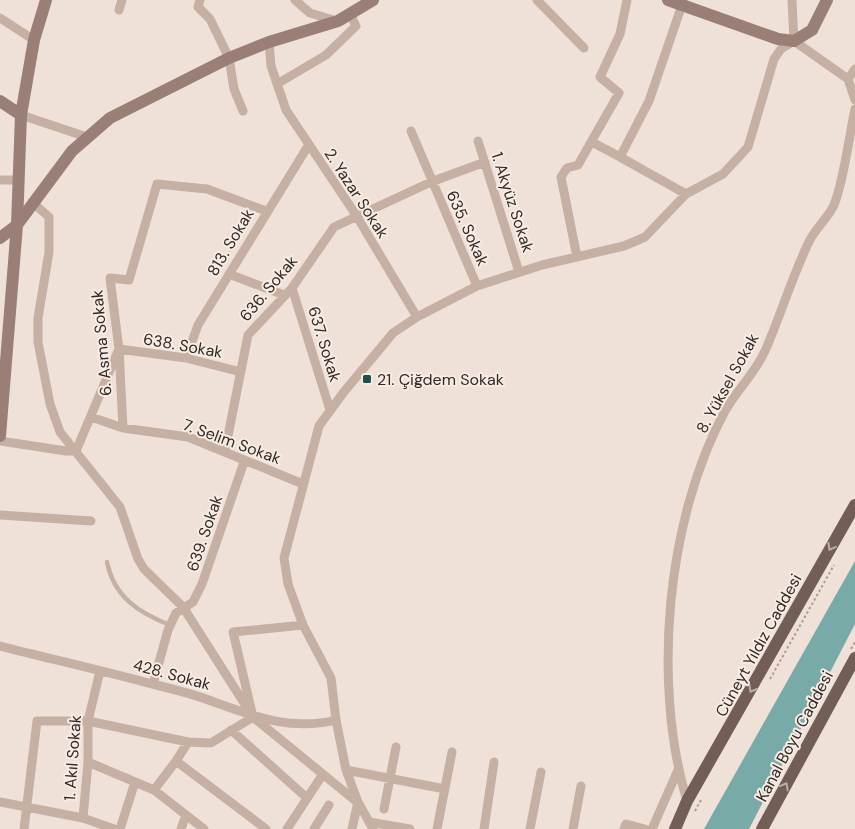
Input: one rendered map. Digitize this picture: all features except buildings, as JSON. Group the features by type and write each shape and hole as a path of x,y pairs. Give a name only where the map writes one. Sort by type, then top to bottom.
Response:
{"main road":[{"name":"Cüneyt Yıldız Caddesi","path":"675,829 688,801 855,505"},
{"name":"Kanal Boyu Caddesi","path":"762,829 855,658"}],"street":[{"path":"0,436 16,225 21,115 34,40 46,0"},
{"path":"118,10 122,0"},
{"path":"200,0 198,7 210,20 229,58 234,89 243,110"},
{"path":"296,0 310,13 338,21"},
{"path":"0,238 16,225 72,151 110,118 229,58 269,42 338,21 373,0"},
{"path":"538,0 584,48"},
{"path":"577,257 561,177 567,168 578,165 619,93 600,77 620,34 627,0"},
{"path":"668,0 683,3 778,39 794,42 848,79 855,100"},
{"path":"792,0 794,42"},
{"path":"410,829 371,826 358,802 346,770 336,720 331,678 303,625 288,584 284,558 319,426 393,333 417,317 477,286 519,272 624,246 645,237 686,194 723,174 748,147 774,60 781,49 812,30 827,0"},
{"path":"620,157 649,101 683,3"},
{"path":"277,84 326,55 356,26 350,14"},
{"path":"0,18 34,40"},
{"name":"2. Yazar Sokak","path":"269,42 271,66 286,110 308,146 356,215 417,317"},
{"path":"848,79 855,68"},
{"path":"0,101 21,115 87,138"},
{"name":"8. Yüksel Sokak","path":"688,801 678,770 669,699 670,604 679,543 698,472 725,411 764,353 807,244 835,203 855,109"},
{"name":"635. Sokak","path":"411,131 431,182 477,286"},
{"name":"1. Akyüz Sokak","path":"478,141 519,272"},
{"path":"592,142 686,194"},
{"name":"813. Sokak","path":"186,358 198,325 266,211 308,146"},
{"name":"635. Sokak","path":"431,182 485,162"},
{"path":"0,180 18,180"},
{"name":"636. Sokak","path":"225,451 248,335 292,288 334,226 431,182"},
{"name":"6. Asma Sokak","path":"124,428 110,278 129,280 157,184 207,189 266,211"},
{"path":"32,202 49,217 49,252 38,318 38,342 50,404 60,432 120,507 138,559 144,569 183,607 253,717 358,802"},
{"path":"229,274 284,295"},
{"name":"637. Sokak","path":"292,288 330,410"},
{"path":"76,450 118,349"},
{"name":"638. Sokak","path":"118,349 186,358 241,372"},
{"name":"7. Selim Sokak","path":"91,417 124,428 188,438 225,451 244,462 303,484"},
{"path":"0,441 66,451 76,450"},
{"name":"639. Sokak","path":"153,684 170,625 176,613 193,602 202,584 244,462"},
{"path":"0,515 91,521"},
{"path":"253,717 233,632 303,625"},
{"name":"428. Sokak","path":"0,646 153,684 213,701 253,717 280,723 322,723 336,720"},
{"name":"1. Akıl Sokak","path":"83,818 88,762 88,721 100,671"},
{"path":"24,829 37,721 88,721 188,742 211,743 253,717"},
{"path":"231,730 307,798"},
{"path":"154,790 188,742"},
{"path":"384,809 396,747"},
{"path":"437,829 452,752"},
{"path":"176,761 266,829"},
{"path":"88,762 154,790 204,829"},
{"path":"484,829 494,762"},
{"path":"346,770 445,789"},
{"path":"652,829 678,770"},
{"path":"530,829 541,772"},
{"path":"287,829 323,774"},
{"path":"120,829 135,782"},
{"path":"573,829 581,786"},
{"path":"0,802 83,818 114,829"},
{"path":"352,829 358,802"},
{"path":"314,829 329,805"},
{"path":"181,829 186,815"},
{"path":"624,829 626,824 645,829"}],"lane":[{"path":"107,562 113,582 123,598 135,608 170,625"}],"water":[{"path":"855,561 855,624 749,829 704,829"}],"place":[{"name":"21. Çiğdem Sokak","path":"367,379"}]}
